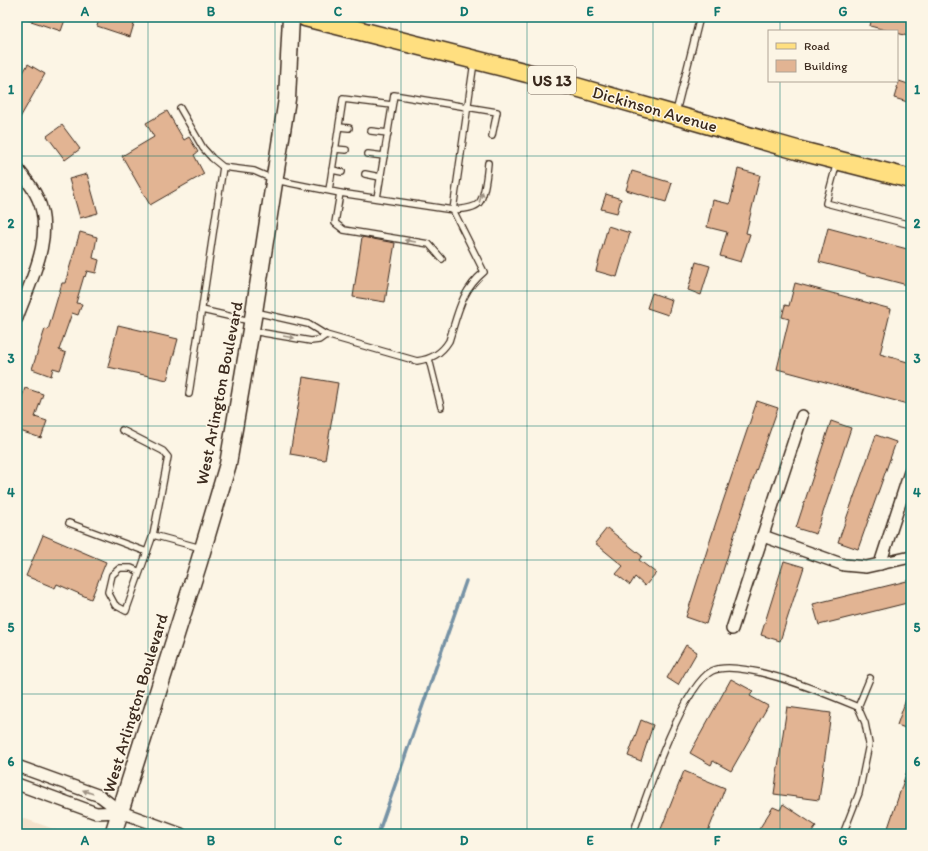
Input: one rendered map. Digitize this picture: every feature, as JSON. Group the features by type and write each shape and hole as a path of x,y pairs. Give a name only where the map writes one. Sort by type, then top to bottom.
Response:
{"main road":[{"name":"West Arlington Boulevard","path":"113,834 204,548 228,464 253,321 287,99 291,17"},
{"name":"Dickinson Avenue","path":"305,17 527,72 675,115 911,180"}],"street":[{"path":"17,168 30,185 38,199 44,226 36,263 17,318"},
{"path":"732,629 802,416"},
{"path":"880,564 906,500 911,469"},
{"path":"763,536 844,565 866,567 911,557"},
{"path":"17,766 100,796 121,812 181,834"},
{"path":"17,784 96,813 121,812"}],"lane":[{"path":"675,115 700,17"},
{"path":"253,321 308,324 326,335 417,361 429,359 445,348 449,341 466,292 474,280 484,272 453,210 474,60"},
{"path":"377,198 394,95 496,112 492,136"},
{"path":"328,190 343,99 392,105"},
{"path":"180,108 203,148 223,167 254,171 275,180 340,193 453,210 471,207 479,204 482,197 488,163"},
{"path":"339,127 349,128"},
{"path":"371,131 388,133"},
{"path":"335,149 346,150"},
{"path":"368,154 384,156"},
{"path":"837,160 826,203 911,225"},
{"path":"189,394 223,167"},
{"path":"332,170 342,172"},
{"path":"365,174 380,177"},
{"path":"340,193 335,223 344,230 429,244 442,259"},
{"path":"202,310 253,321 311,341 318,340 326,335"},
{"path":"429,359 441,407"},
{"path":"122,430 163,451 168,456 152,535 140,572 126,611 115,605 108,592 112,575 120,568 131,568 140,572"},
{"path":"69,524 146,552"},
{"path":"152,535 204,548"},
{"path":"634,834 651,783 679,716 695,688 712,671 736,668 779,677 858,707 865,723 869,744 859,793 843,834"},
{"path":"858,707 870,678"}],"shaded area":[{"path":"17,816 68,834 17,834"}],"building":[{"path":"26,17 66,17 61,31 25,19"},
{"path":"100,17 136,17 130,37 97,26"},
{"path":"872,17 911,17 911,37 898,33 898,30 885,30 870,26"},
{"path":"28,64 45,74 17,123 17,83"},
{"path":"899,81 911,85 911,103 894,98"},
{"path":"167,111 184,140 189,137 198,152 194,155 204,174 150,205 122,156 154,137 146,123"},
{"path":"62,125 80,149 65,160 47,136"},
{"path":"738,169 760,175 746,233 750,234 741,262 720,256 727,232 707,227 713,200 730,204"},
{"path":"632,171 672,183 666,202 626,190"},
{"path":"87,174 98,213 80,218 69,179"},
{"path":"606,194 621,199 617,213 601,209"},
{"path":"608,226 630,233 617,277 596,271"},
{"path":"828,228 911,250 911,286 819,262"},
{"path":"80,232 97,237 93,258 99,260 96,273 87,271 85,277 84,276 76,303 82,304 78,315 72,313 59,350 66,353 60,370 53,368 51,376 32,369 45,329 48,330 62,283 65,283"},
{"path":"362,237 395,243 385,302 353,297"},
{"path":"696,262 710,266 701,295 688,290"},
{"path":"795,283 891,309 880,354 911,363 911,405 777,369 789,319 782,317 785,305 789,306"},
{"path":"652,293 672,300 668,315 647,308"},
{"path":"118,325 178,339 167,380 108,367"},
{"path":"303,377 338,383 325,460 290,454"},
{"path":"25,388 43,394 35,417 47,421 41,438 17,430 17,410"},
{"path":"757,401 778,408 741,514 706,624 686,617"},
{"path":"831,421 851,428 816,534 796,528"},
{"path":"876,435 896,442 858,549 838,542"},
{"path":"607,528 642,556 639,560 656,573 645,586 635,577 630,585 616,574 623,566 595,543"},
{"path":"43,535 106,562 91,599 57,584 55,588 26,576"},
{"path":"784,561 804,567 780,641 761,635"},
{"path":"911,580 911,602 819,625 813,604"},
{"path":"686,645 697,652 678,685 667,678"},
{"path":"731,679 753,691 750,696 768,706 731,771 713,761 711,765 690,753"},
{"path":"911,688 911,730 897,725"},
{"path":"787,707 831,713 819,800 774,794"},
{"path":"641,720 653,725 641,761 628,756"},
{"path":"909,765 911,765 911,834 886,834"},
{"path":"684,771 725,788 719,804 707,834 659,834"},
{"path":"783,804 816,826 811,834 756,834 773,807 780,810"}],"waterway":[{"path":"378,834 466,581"}]}
